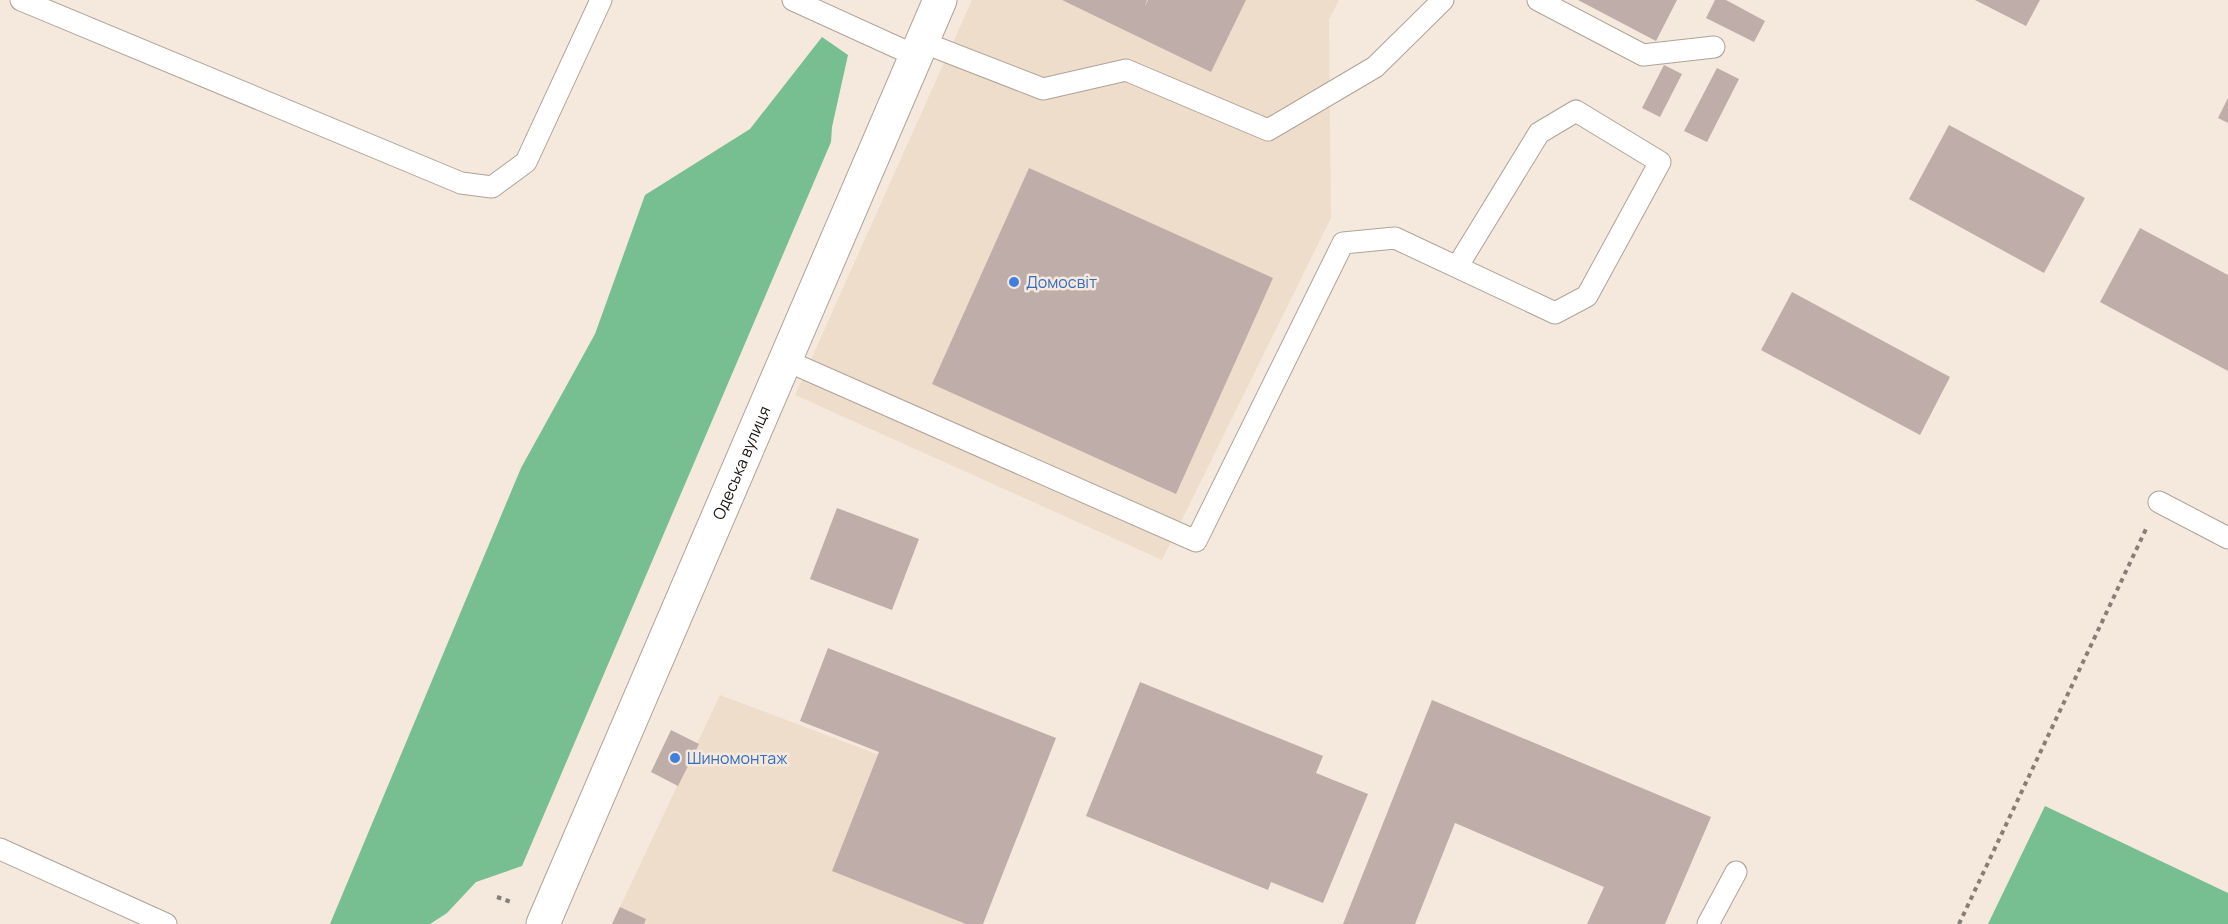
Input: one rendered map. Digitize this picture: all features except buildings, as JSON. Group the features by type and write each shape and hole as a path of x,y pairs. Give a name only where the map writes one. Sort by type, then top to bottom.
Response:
{"street":[{"name":"Одеська вулиця","path":"543,924 940,0"}],"lane":[{"path":"21,0 461,183 492,187 526,162 602,0"},
{"path":"793,0 919,49 1043,89 1126,70 1268,130 1375,67 1443,0"},
{"path":"1538,0 1643,55 1714,47"},
{"path":"785,360 1196,541 1342,243 1395,238 1555,313 1587,296 1660,162 1576,111 1539,133 1457,267"},
{"path":"2159,502 2228,538"},
{"path":"0,849 166,924"},
{"path":"1708,924 1736,872"}],"path":[{"path":"1959,924 2159,502"}],"shaded area":[{"path":"972,0 1339,0 1329,20 1331,218 1162,560 795,395"},
{"path":"720,695 1028,811 980,924 612,924"}],"green space":[{"path":"822,37 848,55 832,127 831,142 522,866 476,882 447,913 430,924 330,924 521,468 595,334 645,195 750,129"},
{"path":"2045,806 2228,893 2228,924 1988,924"}],"place":[{"name":"Домосвіт","path":"1014,282"},
{"name":"Шиномонтаж","path":"675,758"}]}
